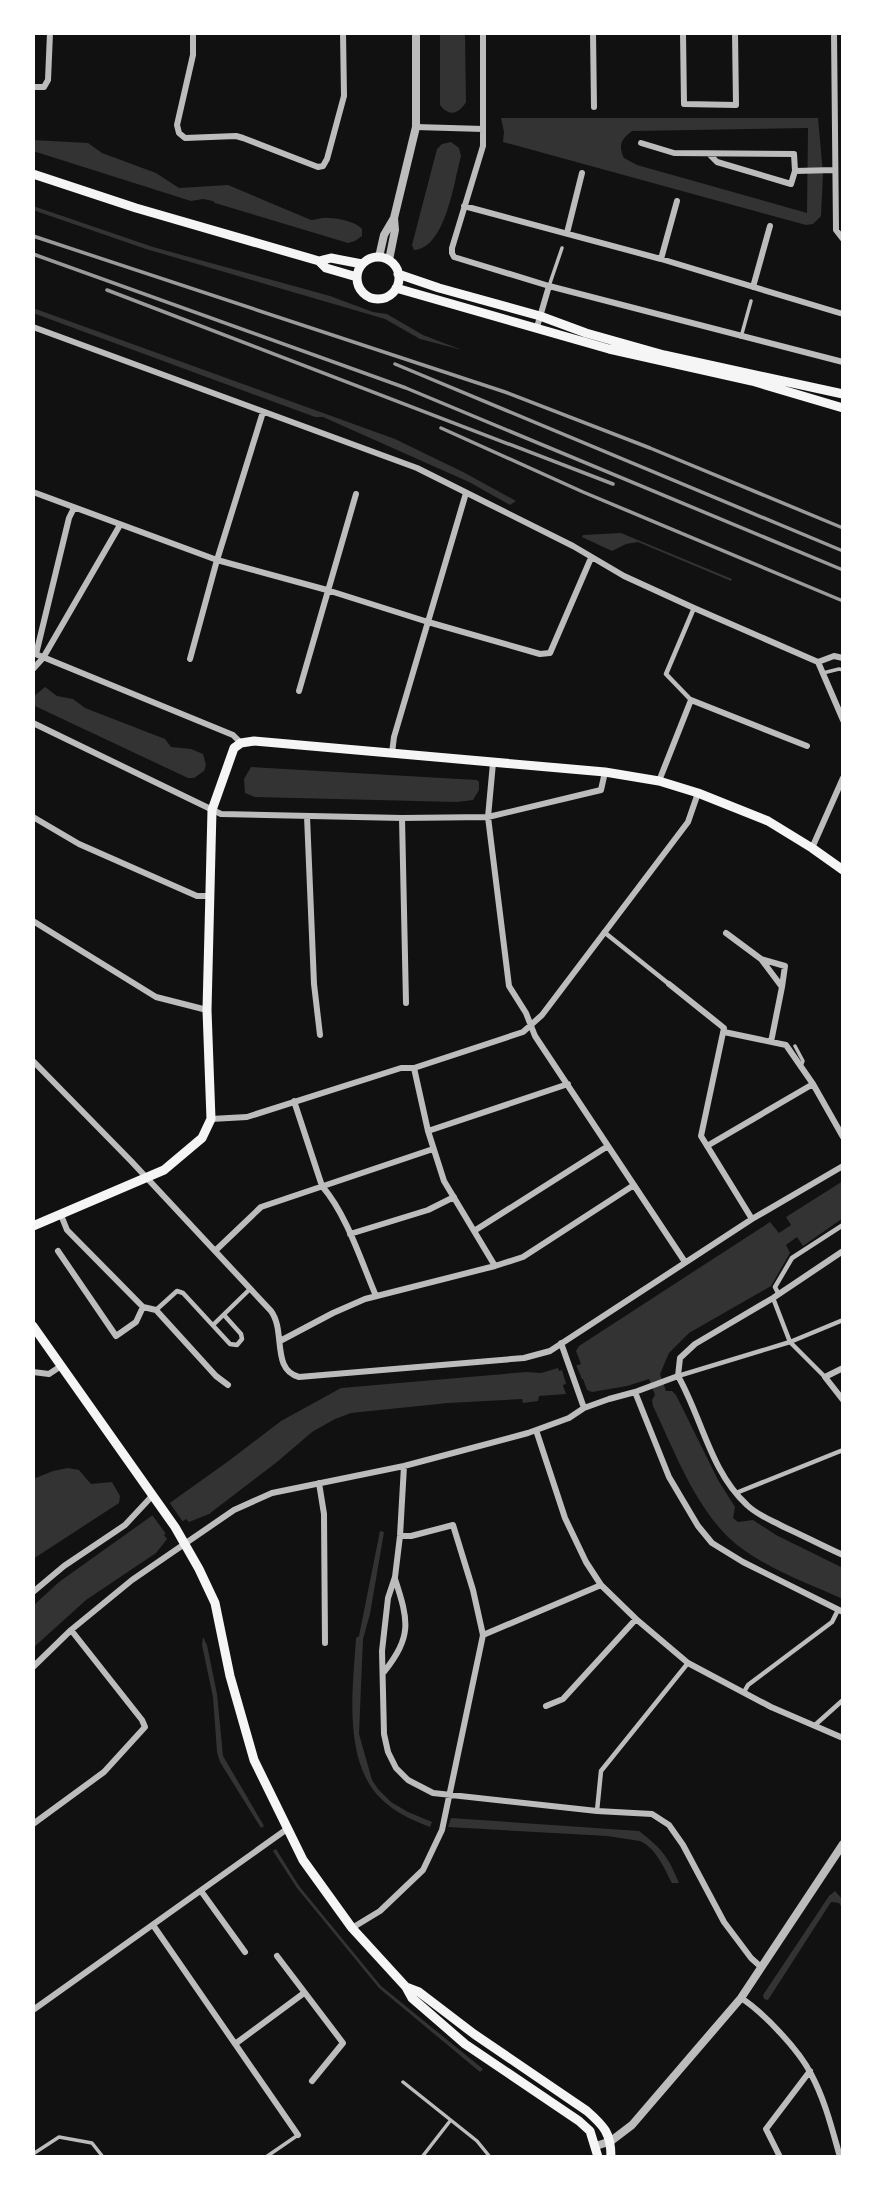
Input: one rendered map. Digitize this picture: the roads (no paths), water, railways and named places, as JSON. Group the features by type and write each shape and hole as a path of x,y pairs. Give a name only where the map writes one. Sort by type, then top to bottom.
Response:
{"main road":[{"path":"33,174 136,208 320,261 331,258 362,264"},
{"path":"379,257 389,260 397,269 396,288 386,297 372,298 360,289 357,277 362,264 379,257"},
{"path":"320,261 326,268 357,277"},
{"path":"398,274 664,355 843,394"},
{"path":"396,288 643,358 752,381 843,408"},
{"path":"34,1224 164,1170 202,1138 211,1119 207,1010 212,810 234,748 241,743 254,740 605,772 659,781 698,793 768,821 843,870"},
{"path":"33,1326 186,1544 215,1603 230,1676 250,1748 303,1860 352,1928 407,1987 412,1998 465,2044 579,2121 590,2132 598,2157"},
{"path":"407,1987 419,1992 474,2034 587,2110 603,2125 611,2141 611,2157"}],"street":[{"path":"33,86 44,87 48,80 50,33"},
{"path":"193,33 193,55 177,125 179,134 185,138 236,136 318,167 323,166 327,159 344,96 343,33"},
{"path":"389,260 395,230 394,218 416,127 416,33"},
{"path":"483,33 482,146 452,251 454,257 741,337 843,362"},
{"path":"593,33 594,107"},
{"path":"683,33 684,104 736,105 735,33"},
{"path":"834,33 833,170 836,230 843,239"},
{"path":"416,127 483,129"},
{"path":"641,143 674,153 794,154 795,171 791,184 717,162 710,155"},
{"path":"795,171 833,170"},
{"path":"566,233 582,173"},
{"path":"661,260 677,201"},
{"path":"464,206 843,314"},
{"path":"379,257 383,235 394,218"},
{"path":"753,287 770,226"},
{"path":"537,327 549,285"},
{"path":"33,327 417,468 694,608 818,662 843,720"},
{"path":"190,659 217,560 263,412"},
{"path":"33,492 217,560 540,654 550,653 591,558"},
{"path":"392,753 394,737 466,493"},
{"path":"299,691 356,494"},
{"path":"33,669 69,518 74,508"},
{"path":"37,655 120,525"},
{"path":"694,608 666,674 691,700 807,746"},
{"path":"37,655 233,734 241,743"},
{"path":"818,662 834,656 843,658"},
{"path":"659,781 691,700"},
{"path":"33,723 221,814 488,817 601,790 605,772"},
{"path":"493,763 488,817 509,986 526,1013 535,1036 685,1262"},
{"path":"812,848 843,778"},
{"path":"211,1119 247,1117 401,1068 414,1068 523,1032 542,1015 688,822 698,793"},
{"path":"307,816 314,984 320,1035"},
{"path":"33,817 79,844 197,896 209,896"},
{"path":"402,818 406,1003"},
{"path":"33,921 156,997 207,1010"},
{"path":"604,932 724,1028 701,1136 751,1219"},
{"path":"726,933 761,959 782,987"},
{"path":"761,959 785,966 771,1042"},
{"path":"723,1032 786,1045 813,1084 843,1137"},
{"path":"33,1061 277,1319 282,1365 299,1377 524,1358 550,1351 751,1219 843,1166"},
{"path":"414,1068 428,1131 444,1181 495,1266"},
{"path":"428,1131 568,1084"},
{"path":"707,1146 813,1084"},
{"path":"294,1101 322,1186 350,1234 376,1296"},
{"path":"474,1231 607,1146"},
{"path":"215,1251 261,1208 433,1149"},
{"path":"280,1342 333,1313 376,1296 523,1257 634,1185"},
{"path":"350,1234 428,1210 454,1198"},
{"path":"61,1215 67,1230 143,1307 156,1310 216,1376 228,1385"},
{"path":"843,1225 792,1258 775,1287 775,1296 790,1342 825,1377 843,1400"},
{"path":"58,1251 116,1336 136,1322 143,1307"},
{"path":"843,1251 695,1344 680,1358 678,1376 721,1471 736,1493 761,1515 843,1555"},
{"path":"213,1325 251,1289"},
{"path":"156,1310 177,1292 183,1293 230,1345 237,1345 242,1339 241,1334 224,1315"},
{"path":"33,1667 71,1630 132,1580 234,1510 272,1493 404,1466 536,1430 609,1399 790,1342 843,1320"},
{"path":"561,1343 584,1408"},
{"path":"33,1372 49,1374 61,1366"},
{"path":"825,1377 843,1368"},
{"path":"635,1392 669,1477 698,1526 712,1543 743,1563 840,1611 832,1622 748,1685 743,1693"},
{"path":"536,1430 565,1518 586,1562 601,1585 687,1664 743,1693 843,1738"},
{"path":"736,1493 843,1450"},
{"path":"404,1466 400,1536 395,1577 388,1598 382,1651 384,1734 388,1752 396,1768 408,1780 433,1793 597,1811 652,1814 669,1825 683,1845 724,1922 761,1967"},
{"path":"319,1483 324,1514 325,1643"},
{"path":"33,1592 156,1499"},
{"path":"352,1928 380,1911 423,1870 442,1830 483,1635 473,1590 453,1525 411,1536 400,1536"},
{"path":"384,1672 400,1652 406,1631 405,1609 395,1577"},
{"path":"483,1635 601,1585"},
{"path":"545,1706 563,1699 636,1619"},
{"path":"33,1824 104,1772 145,1727 71,1630"},
{"path":"597,1811 601,1772 687,1664"},
{"path":"814,1726 843,1700"},
{"path":"33,2010 287,1829"},
{"path":"596,2146 611,2141 632,2125 741,1997 843,1843"},
{"path":"201,1891 245,1952"},
{"path":"153,1925 298,2135"},
{"path":"277,1956 344,2043 312,2081"},
{"path":"235,2043 304,1993"},
{"path":"741,1997 768,2020 810,2071 824,2102 840,2157"},
{"path":"780,2157 766,2129 810,2071"}],"lane":[{"path":"549,285 562,248"},
{"path":"741,337 751,302"},
{"path":"823,673 839,668 843,670"},
{"path":"795,1045 803,1061 801,1068"},
{"path":"402,2082 477,2141 490,2157"},
{"path":"422,2157 450,2121"},
{"path":"266,2157 298,2135"},
{"path":"33,2154 59,2137 93,2143 103,2157"}],"railway":[{"path":"33,236 505,392 650,448 843,528"},
{"path":"33,254 406,388 843,570"},
{"path":"107,290 613,484"},
{"path":"395,364 843,551"},
{"path":"441,428 583,492 843,601"}]}
